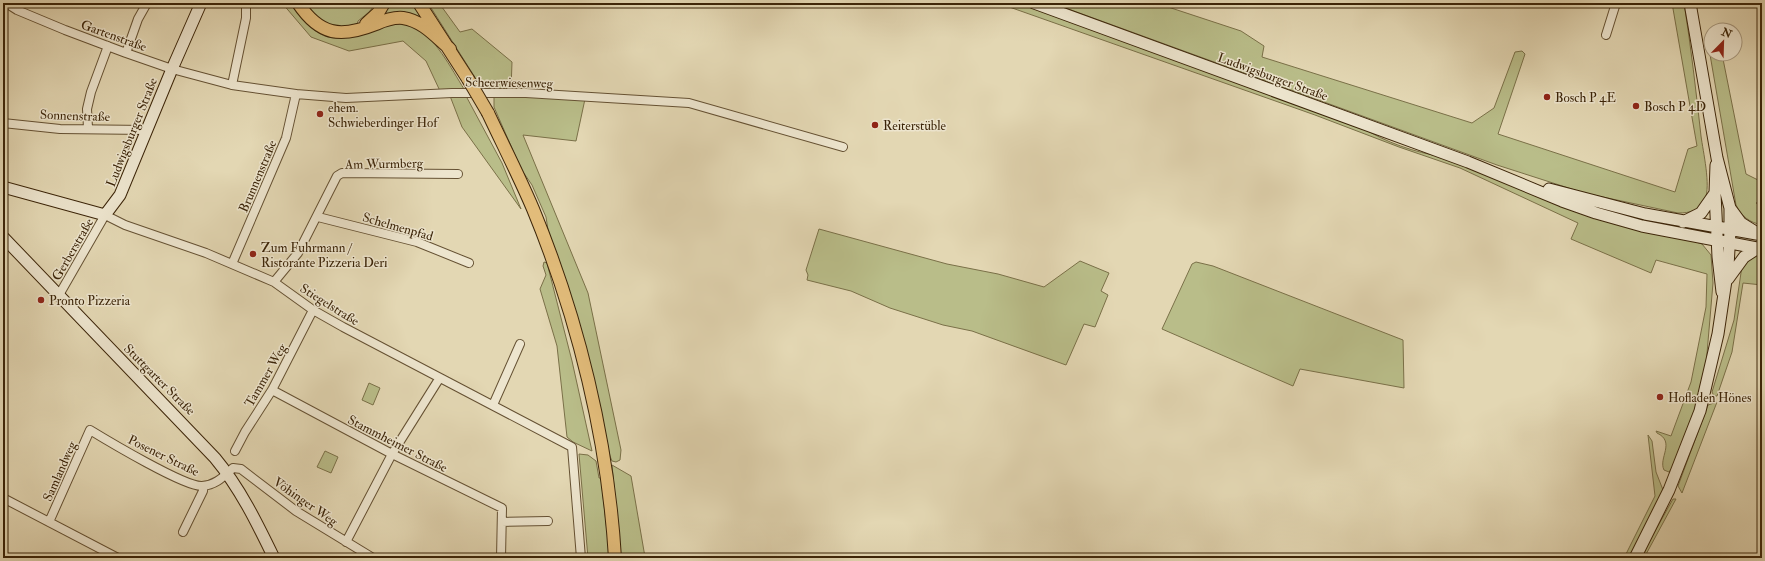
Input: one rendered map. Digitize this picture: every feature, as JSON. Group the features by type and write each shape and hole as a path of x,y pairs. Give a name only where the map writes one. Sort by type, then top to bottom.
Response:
{"main road":[{"name":"Ludwigsburger Straße","path":"105,215 120,195 201,3"},
{"path":"298,3 309,17 324,29 339,33 359,30 390,19 411,20 425,27 450,50"},
{"path":"359,30 378,13 384,3"},
{"path":"419,3 450,50 488,113 530,202 553,262 572,320 602,445 615,558"},
{"name":"Ludwigsburger Straße","path":"1034,3 1502,175"},
{"path":"1635,558 1669,490 1700,411 1716,340 1726,281 1730,244 1730,208 1717,158 1690,3"},
{"path":"1717,158 1715,193 1716,228 1719,273 1723,294"},
{"path":"1502,175 1587,200 1683,222 1761,235"},
{"path":"1502,175 1596,214 1642,226 1730,244 1760,248"},
{"path":"3,187 105,215"},
{"path":"1683,222 1701,213 1715,193"},
{"path":"1730,208 1741,222 1761,235"},
{"name":"Stuttgarter Straße","path":"3,237 199,439 228,473 249,508 274,558"},
{"path":"1726,281 1744,258 1760,248"}],"street":[{"name":"Gartenstraße","path":"6,3 31,16 126,53 172,69"},
{"path":"126,53 138,19 147,3"},
{"path":"1606,35 1616,3"},
{"path":"232,85 246,18 246,4"},
{"path":"88,128 86,109 108,46"},
{"name":"Scheerwiesenweg","path":"172,69 232,85 296,94 346,98 526,92 690,103 843,148"},
{"name":"Brunnenstraße","path":"232,264 286,138 296,94"},
{"name":"Sonnenstraße","path":"3,123 60,128 147,130"},
{"name":"Am Wurmberg","path":"274,282 298,253 318,217 337,176 342,172 458,174"},
{"name":"Stiegelstraße","path":"105,215 125,225 232,264 274,282 312,310 439,379 494,405 572,447 581,558"},
{"name":"Gerberstraße","path":"59,295 105,215"},
{"name":"Schelmenpfad","path":"318,217 417,242 469,263"},
{"name":"Tammer Weg","path":"235,451 244,432 272,390 312,310"},
{"path":"494,405 520,344"},
{"path":"346,542 392,454 439,379"},
{"name":"Stammheimer Straße","path":"272,390 392,454 502,508 501,558"},
{"name":"Posener Straße","path":"90,430 133,456 196,486 203,486 219,481 228,473"},
{"name":"Samlandweg","path":"49,522 90,430"},
{"name":"Vöhinger Weg","path":"228,473 232,468 250,474 296,511 373,558"},
{"path":"183,532 203,491 203,486"},
{"path":"3,498 118,558"},
{"path":"502,522 548,521"}],"green space":[{"path":"282,3 290,3 311,28 330,38 353,36 394,24 405,24 412,26 420,30 435,44 464,89 440,91 426,61 403,41 349,51 311,37"},
{"path":"304,3 376,3 369,12 358,21 357,25 346,28 322,22"},
{"path":"389,3 413,3 424,21 384,15 383,14"},
{"path":"428,3 439,3 460,32 472,29 512,62 511,90 483,90"},
{"path":"998,3 1021,3 1361,127 1381,138 1401,146 1443,157 1702,244 1711,255 1713,283 1706,365 1697,408 1672,468 1669,472 1664,470 1663,460 1666,445 1663,437 1656,431 1671,436 1691,382 1706,307 1707,274 1656,260 1651,273 1571,239 1578,223 1460,168"},
{"path":"1052,3 1156,3 1241,31 1264,46 1262,57 1472,123 1494,108 1515,52 1522,51 1525,54 1498,134 1675,192 1688,149 1697,146 1672,3 1684,3 1706,168 1707,193 1703,203 1697,209 1678,213 1584,193 1497,165"},
{"path":"1711,62 1724,62 1746,174 1762,182 1762,199 1756,203 1762,208 1762,225 1746,218 1736,205"},
{"path":"450,96 466,96 502,163 521,209 462,127"},
{"path":"505,96 585,99 576,141 523,135 588,293 621,450 620,460 616,462 612,461 610,456 588,358 549,236 546,217 532,185 521,169 494,107 494,97"},
{"path":"819,229 947,264 998,274 1044,287 1080,261 1109,273 1101,291 1108,295 1095,327 1084,324 1066,365 972,331 943,325 890,308 851,291 807,280 808,275 806,270"},
{"path":"1762,254 1762,285 1743,283 1732,352 1717,396 1714,396 1712,392 1734,320 1742,266 1754,256"},
{"path":"544,262 547,263 572,361 592,451 573,442 567,437 557,346 540,289 546,275 543,266"},
{"path":"1196,262 1213,266 1403,340 1404,388 1300,369 1293,386 1162,329 1192,264"},
{"path":"369,383 380,388 373,405 362,400"},
{"path":"1717,402 1682,493 1678,486 1708,405"},
{"path":"1648,435 1652,441 1656,472 1663,490 1631,558 1624,558 1655,496"},
{"path":"325,451 338,457 331,473 317,467"},
{"path":"579,454 588,455 596,461 599,478 601,478 610,558 588,558"},
{"path":"612,465 631,476 645,557 648,558 621,558"},
{"path":"1673,499 1676,499 1644,558 1640,558"}],"place":[{"name":"Bosch P 4E","path":"1547,97"},
{"name":"Bosch P 4D","path":"1636,106"},
{"name":"ehem. Schwieberdinger Hof","path":"320,114"},
{"name":"Reiterstüble","path":"875,125"},
{"name":"Zum Fuhrmann / Ristorante Pizzeria Deri","path":"253,254"},
{"name":"Pronto Pizzeria","path":"41,300"},
{"name":"Hofladen Hönes","path":"1660,397"}]}
